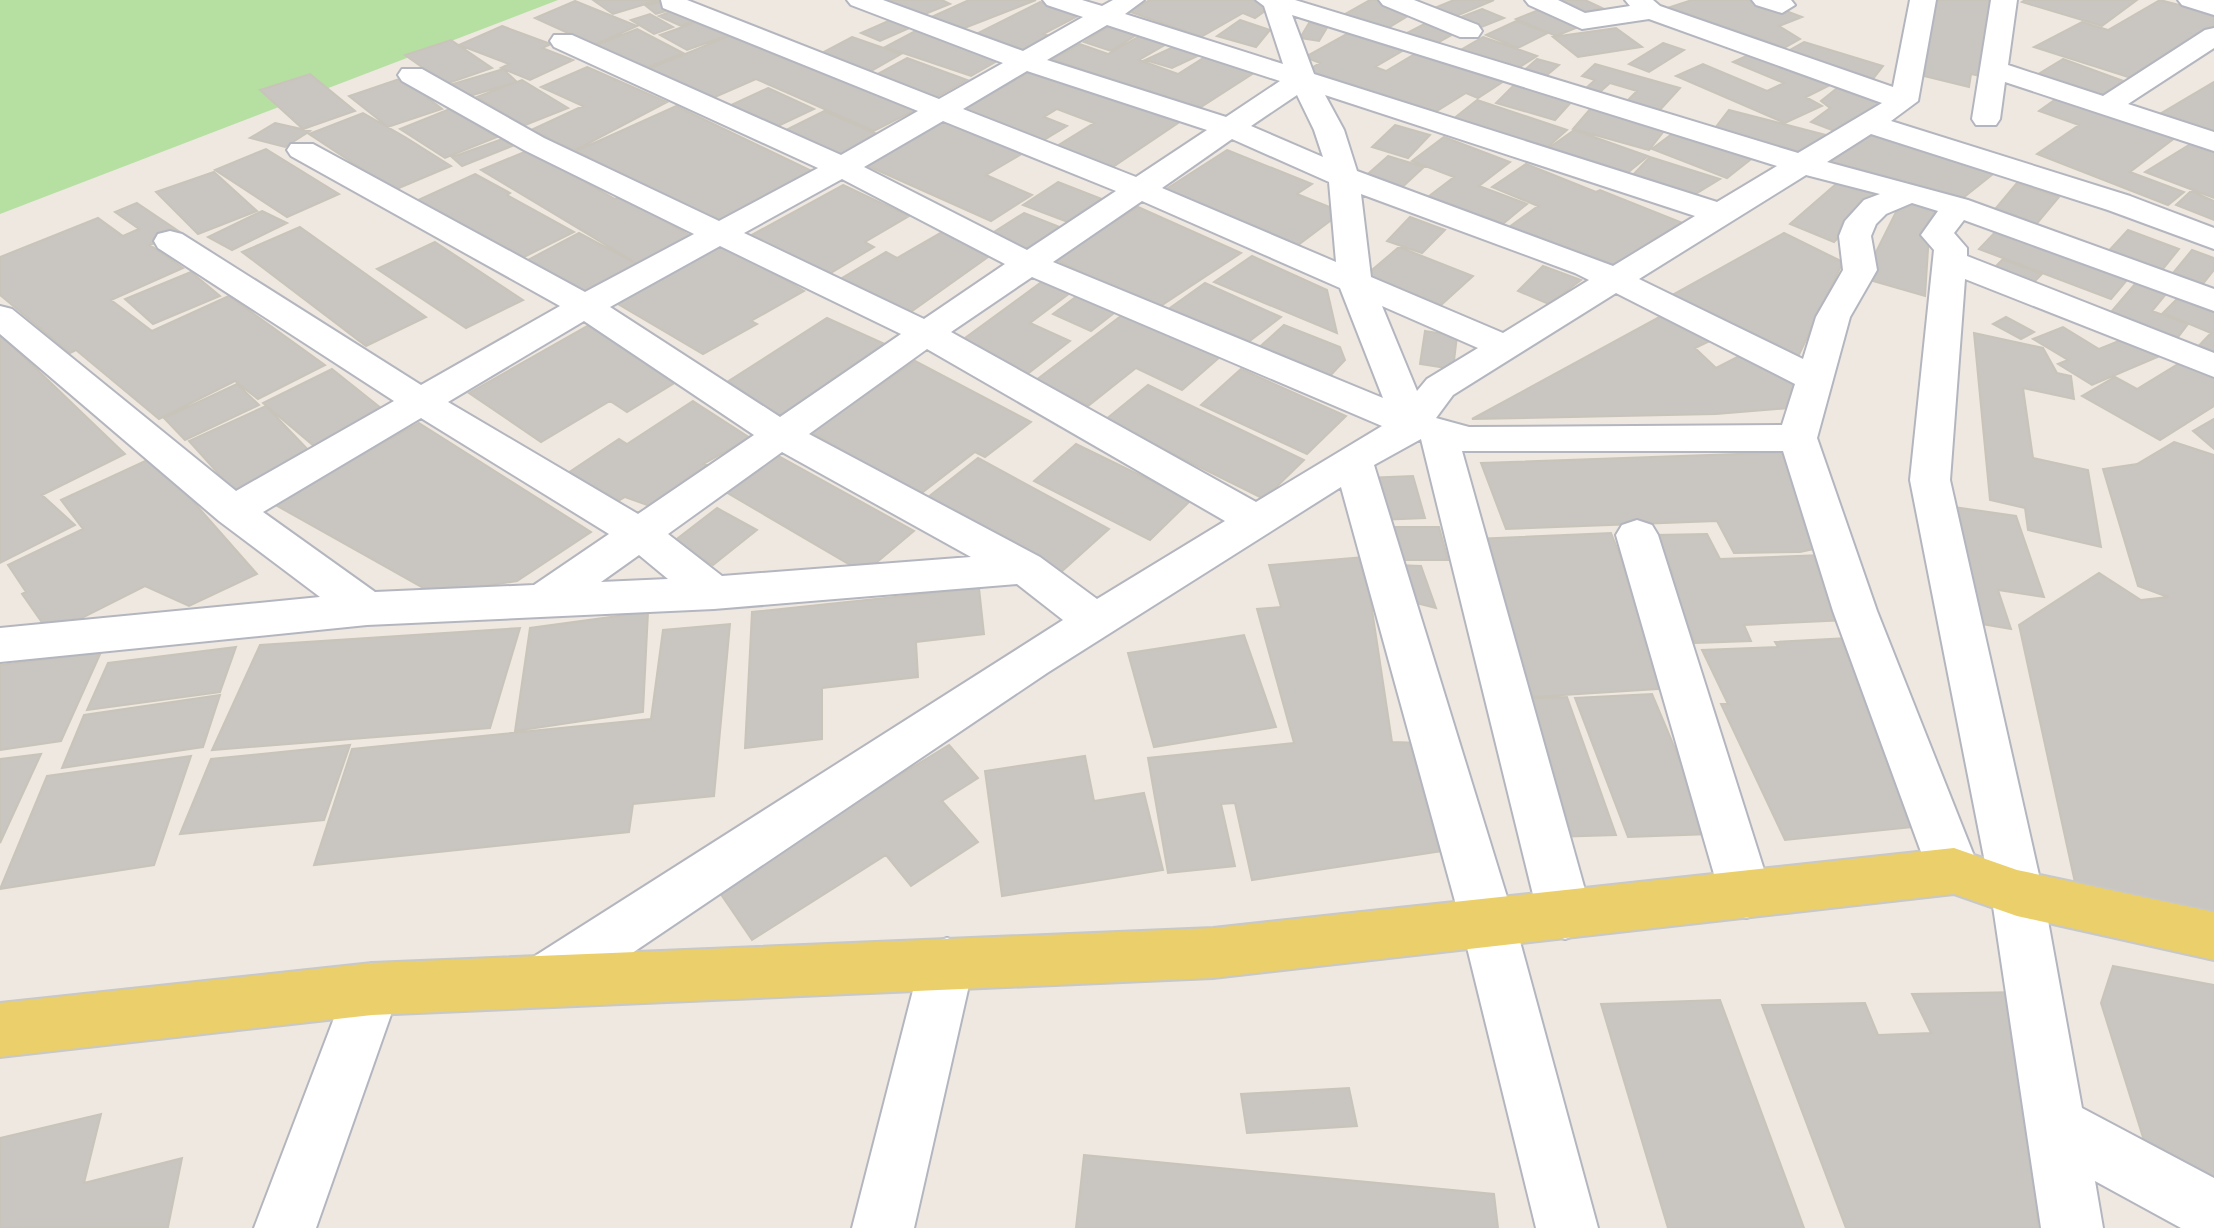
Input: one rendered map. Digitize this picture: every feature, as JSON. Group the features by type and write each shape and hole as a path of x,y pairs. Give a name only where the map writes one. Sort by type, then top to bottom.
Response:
{"main road":[{"path":"0,1030 372,989 547,979 1213,953 1954,871 2017,893 2214,936"}],"street":[{"path":"860,0 1026,62 1228,127 1344,177 1614,279 1815,379"},
{"path":"1056,0 1118,8 1302,79 1722,214"},
{"path":"1392,0 1469,31"},
{"path":"1538,0 1582,21 1639,8"},
{"path":"1606,0 1639,8 1904,101"},
{"path":"547,979 1095,621 1354,463 1425,428 1440,387 1904,101 1923,0"},
{"path":"1986,119 2004,0"},
{"path":"2191,0 2214,7"},
{"path":"1272,1 1302,79 1329,130 1344,177 1355,283 1425,428 1565,915"},
{"path":"1272,1 1801,164 1957,207 2214,301"},
{"path":"672,3 1139,189 1506,347"},
{"path":"233,511 585,306 842,167 1118,8"},
{"path":"2107,106 2214,36"},
{"path":"563,41 842,167 1030,264 1425,428 1469,440 1798,438"},
{"path":"1995,70 2214,142"},
{"path":"412,75 534,144 926,333 1258,521"},
{"path":"540,603 926,333 1302,79"},
{"path":"1866,123 2119,203 2214,239"},
{"path":"302,150 585,306 781,435 1025,568 1095,621"},
{"path":"1911,193 1875,207 1861,221 1855,236 1860,270 1833,317 1798,438 1855,611 1954,871"},
{"path":"1957,207 1937,235 1951,248 1930,480 2017,893 2072,1228"},
{"path":"170,241 423,403 641,535 714,593"},
{"path":"1950,261 2214,366"},
{"path":"0,316 233,511 367,609"},
{"path":"1354,463 1488,923 1567,1228"},
{"path":"1637,535 1746,895"},
{"path":"4,639 367,609 714,593 1025,568"},
{"path":"883,1228 947,963"},
{"path":"285,1228 372,989"},
{"path":"2056,1127 2214,1212"}],"green space":[{"path":"0,0 558,0 0,214"}],"building":[{"path":"593,0 659,0 613,14"},
{"path":"875,0 942,0 950,4 913,19"},
{"path":"969,0 1036,0 957,31 927,19"},
{"path":"1150,0 1254,0 1272,6 1255,18 1243,13 1201,37 1128,11"},
{"path":"1370,0 1381,0 1416,11 1380,33 1338,18"},
{"path":"1454,0 1494,0 1447,20 1427,11"},
{"path":"1551,0 1585,0 1602,8 1581,13"},
{"path":"1692,0 1757,0 1802,17 1779,26 1800,39 1775,53 1667,8"},
{"path":"1936,0 1994,0 1985,77 1971,74 1969,87 1924,76"},
{"path":"2137,0 2102,26 2022,2"},
{"path":"2160,0 2214,14 2214,28 2131,78 2034,47 2082,22 2108,30"},
{"path":"575,1 637,26 594,45 535,18"},
{"path":"663,1 673,9 656,14 646,6"},
{"path":"1040,2 1078,16 1043,34 1053,37 1020,54 972,36"},
{"path":"1546,7 1586,24 1556,36 1516,19"},
{"path":"1482,9 1504,18 1474,30 1453,20"},
{"path":"675,10 696,20 681,26 659,16"},
{"path":"650,14 673,27 654,34 631,20"},
{"path":"895,18 914,26 880,41 861,33"},
{"path":"702,20 729,35 687,50 660,35"},
{"path":"1240,20 1270,30 1256,47 1217,36"},
{"path":"1430,21 1459,31 1430,47 1401,36"},
{"path":"1516,21 1548,33 1518,48 1486,35"},
{"path":"1114,23 1141,32 1111,51 1084,42"},
{"path":"1309,23 1328,26 1319,41 1300,38"},
{"path":"502,26 551,44 542,48 573,60 530,80 501,68 509,64 459,45"},
{"path":"1616,28 1642,47 1578,57 1553,37"},
{"path":"637,29 683,53 642,70 596,45"},
{"path":"919,29 1004,57 971,76 885,47"},
{"path":"1352,31 1404,50 1375,67 1386,71 1418,52 1504,81 1478,98 1466,93 1429,116 1304,72 1320,63 1305,57"},
{"path":"736,33 820,72 826,69 915,110 874,131 756,79 706,101 646,70"},
{"path":"1145,33 1170,42 1139,60 1178,74 1211,53 1260,69 1195,111 1052,59 1080,44 1108,54"},
{"path":"852,37 901,54 866,74 816,56"},
{"path":"1483,37 1537,56 1512,72 1457,52"},
{"path":"451,40 492,68 446,84 405,55"},
{"path":"1804,42 1883,66 1869,84 1781,55"},
{"path":"1182,43 1204,53 1172,68 1145,60"},
{"path":"1663,43 1684,50 1649,72 1629,64"},
{"path":"1755,52 1832,84 1806,97 1822,106 1785,123 1676,76 1703,64 1767,91 1784,83 1733,62"},
{"path":"907,58 967,80 933,99 872,77"},
{"path":"1537,59 1559,65 1540,81 1519,75"},
{"path":"2063,59 2129,83 2101,100 2035,76"},
{"path":"1595,64 1680,88 1658,112 1625,103 1637,91 1610,83 1600,92 1586,88 1595,80 1582,76"},
{"path":"587,67 667,102 574,151 531,130 583,106 541,87"},
{"path":"1036,68 1181,121 1113,167 1057,146 1094,123 1057,109 1044,117 1067,126 1044,140 964,109"},
{"path":"503,69 517,82 466,97 453,84"},
{"path":"310,74 355,111 303,129 260,90"},
{"path":"402,78 442,109 388,127 349,96"},
{"path":"522,80 568,108 523,126 477,97"},
{"path":"2214,82 2214,136 2158,115"},
{"path":"1516,83 1574,99 1555,120 1496,103"},
{"path":"1841,85 1891,103 1842,134 1811,122 1830,108 1821,101"},
{"path":"768,88 814,109 774,128 729,106"},
{"path":"2060,96 2176,137 2130,172 2184,192 2168,205 2037,154 2079,125 2039,111"},
{"path":"1477,100 1567,130 1543,151 1452,120"},
{"path":"676,106 816,173 719,224 576,151"},
{"path":"1592,107 1667,127 1649,150 1573,129"},
{"path":"452,108 497,137 445,158 400,129"},
{"path":"1729,110 1834,137 1806,153 1712,132"},
{"path":"824,111 884,137 845,158 786,130"},
{"path":"363,113 451,166 394,190 309,134"},
{"path":"945,119 1025,152 986,175 1032,195 991,221 868,166"},
{"path":"275,123 310,131 285,147 250,138"},
{"path":"1395,125 1430,135 1408,158 1372,147"},
{"path":"1680,128 1755,156 1727,178 1652,149"},
{"path":"1574,130 1648,156 1621,178 1546,150"},
{"path":"1868,130 1993,174 1958,202 1830,163"},
{"path":"1444,137 1510,162 1479,186 1527,204 1499,227 1424,200 1454,177 1412,161"},
{"path":"502,139 512,146 462,166 452,157"},
{"path":"2192,143 2214,151 2214,198 2145,172"},
{"path":"266,149 339,194 287,217 215,170"},
{"path":"529,150 615,199 621,196 694,238 641,266 481,170"},
{"path":"1227,150 1312,184 1297,194 1342,212 1294,248 1160,193"},
{"path":"1388,156 1424,167 1398,191 1362,179"},
{"path":"1650,157 1720,179 1694,195 1630,178"},
{"path":"1526,164 1685,224 1617,269 1505,230 1538,206 1492,187"},
{"path":"214,172 257,211 198,234 156,192"},
{"path":"475,174 574,232 520,259 418,200"},
{"path":"1843,178 1880,195 1834,242 1790,224"},
{"path":"1058,182 1107,201 1076,225 1023,205"},
{"path":"2017,183 2059,197 2033,228 1991,214"},
{"path":"843,185 909,216 865,242 874,247 824,277 748,237"},
{"path":"2191,191 2214,201 2214,220 2176,205"},
{"path":"1902,200 1940,210 1929,234 1925,296 1863,278"},
{"path":"137,203 180,232 150,245 183,268 111,300 152,331 229,296 325,365 258,399 235,381 159,419 76,350 70,353 0,295 0,257 98,218 123,236 139,229 115,212"},
{"path":"1138,207 1241,253 1156,309 1054,259"},
{"path":"262,211 287,223 232,250 208,237"},
{"path":"1024,213 1062,228 1025,251 989,235"},
{"path":"1410,217 1445,230 1422,253 1387,241"},
{"path":"2002,225 2133,273 2111,299 1979,249"},
{"path":"300,227 426,317 366,346 242,252"},
{"path":"2128,230 2179,249 2158,275 2104,256"},
{"path":"944,231 991,255 905,316 837,281 886,252 897,258"},
{"path":"579,233 637,264 583,294 526,261"},
{"path":"1784,233 1843,262 1797,359 1667,298"},
{"path":"435,242 523,300 466,328 377,269"},
{"path":"725,244 804,291 751,321 757,324 703,354 613,301"},
{"path":"1399,247 1473,276 1441,305 1366,275"},
{"path":"2192,250 2214,258 2214,270 2198,290 2168,279"},
{"path":"1252,256 1327,290 1337,333 1214,282"},
{"path":"2003,259 2042,274 2028,288 1989,273"},
{"path":"1543,266 1581,280 1549,304 1518,291"},
{"path":"191,272 220,296 153,324 125,299"},
{"path":"2141,277 2171,288 2152,311 2188,324 2172,345 2105,319"},
{"path":"1047,278 1074,290 1030,323 1070,341 1026,375 958,343"},
{"path":"1205,283 1281,317 1243,346 1167,310"},
{"path":"2184,292 2214,304 2214,364 2191,354 2211,333 2163,313"},
{"path":"1081,293 1118,310 1091,331 1053,314"},
{"path":"1125,313 1221,356 1182,390 1136,368 1088,406 1036,380"},
{"path":"1665,314 1710,341 1695,348 1716,368 1743,354 1806,386 1802,407 1716,414 1472,419"},
{"path":"2006,317 2034,332 2021,339 1993,324"},
{"path":"827,318 889,346 786,418 721,386"},
{"path":"591,324 681,379 627,412 610,401 541,442 469,393"},
{"path":"1284,325 1340,347 1345,360 1327,379 1254,352"},
{"path":"2063,327 2099,349 2131,336 2167,353 2092,385 2058,364 2068,360 2033,339"},
{"path":"1425,331 1457,336 1453,369 1420,364"},
{"path":"1974,333 2043,348 2057,373 2071,376 2074,399 2023,388 2033,458 2088,470 2101,547 2028,530 2025,508 1990,500"},
{"path":"0,334 125,454 42,495 75,525 0,563"},
{"path":"2188,358 2214,371 2214,406 2160,440 2082,396 2115,377 2137,389"},
{"path":"915,361 1031,422 985,457 975,452 919,495 811,432"},
{"path":"332,369 391,416 321,452 263,403"},
{"path":"1241,369 1346,416 1307,454 1201,405"},
{"path":"237,384 259,405 185,440 164,418"},
{"path":"1148,385 1304,460 1264,499 1105,420"},
{"path":"693,401 750,438 703,464 716,468 664,511 625,497 613,504 565,475 619,439 627,444"},
{"path":"266,406 313,455 235,492 189,441"},
{"path":"2214,419 2214,449 2193,431"},
{"path":"419,423 591,532 517,581 434,594 272,503"},
{"path":"2174,442 2214,455 2214,924 2077,892 2019,625 2099,573 2141,600 2168,597 2138,586 2103,469 2137,464"},
{"path":"1076,444 1191,500 1150,540 1034,481"},
{"path":"1794,452 1824,547 1800,552 1734,553 1717,521 1506,529 1481,463"},
{"path":"775,454 914,531 864,573 724,491"},
{"path":"154,457 257,574 189,606 145,586 50,634 22,594 26,592 8,565 83,529 61,500"},
{"path":"978,458 1109,529 1060,573 928,497"},
{"path":"1413,476 1425,518 1378,520 1366,478"},
{"path":"1947,506 2016,516 2044,597 1998,590 2011,629 1982,624"},
{"path":"717,508 757,530 713,565 673,542"},
{"path":"1394,527 1439,527 1448,560 1401,560"},
{"path":"1611,533 1673,688 1532,697 1475,539"},
{"path":"1707,534 1720,559 1822,555 1847,620 1744,625 1751,641 1695,643 1664,575 1673,574 1655,535"},
{"path":"1364,557 1392,742 1422,743 1443,851 1252,880 1235,803 1221,804 1235,866 1168,873 1148,758 1294,743 1257,609 1281,607 1269,565"},
{"path":"1397,565 1421,566 1436,608 1408,601"},
{"path":"979,588 984,634 916,642 918,677 822,688 822,739 745,748 752,612"},
{"path":"648,612 643,712 515,731 530,628"},
{"path":"730,624 714,796 633,804 629,832 314,865 352,749 651,719 663,630"},
{"path":"520,628 490,728 212,750 260,645"},
{"path":"1244,635 1276,727 1154,747 1128,653"},
{"path":"1848,638 1924,826 1785,840 1721,704 1728,704 1702,650 1778,647 1775,642"},
{"path":"236,647 220,692 87,710 108,663"},
{"path":"101,652 61,741 0,750 0,665"},
{"path":"1652,694 1711,834 1628,837 1575,698"},
{"path":"220,695 203,747 62,768 84,715"},
{"path":"1567,697 1616,835 1553,837 1512,699"},
{"path":"350,745 324,820 180,834 211,759"},
{"path":"949,745 978,778 942,801 978,842 911,886 886,855 752,940 716,887"},
{"path":"41,754 0,843 0,759"},
{"path":"191,756 154,865 0,889 47,776"},
{"path":"1085,756 1094,801 1144,793 1163,870 1002,896 985,771"},
{"path":"2113,966 2214,985 2214,1203 2152,1166 2101,1003"},
{"path":"2021,992 2038,1228 1846,1228 1762,1005 1865,1003 1878,1035 1931,1033 1912,994"},
{"path":"1720,1000 1804,1228 1668,1228 1601,1004"},
{"path":"1349,1088 1357,1126 1247,1133 1241,1094"},
{"path":"101,1114 84,1183 182,1158 168,1227 0,1228 0,1138"},
{"path":"1084,1155 1494,1194 1498,1228 1076,1228"}]}
